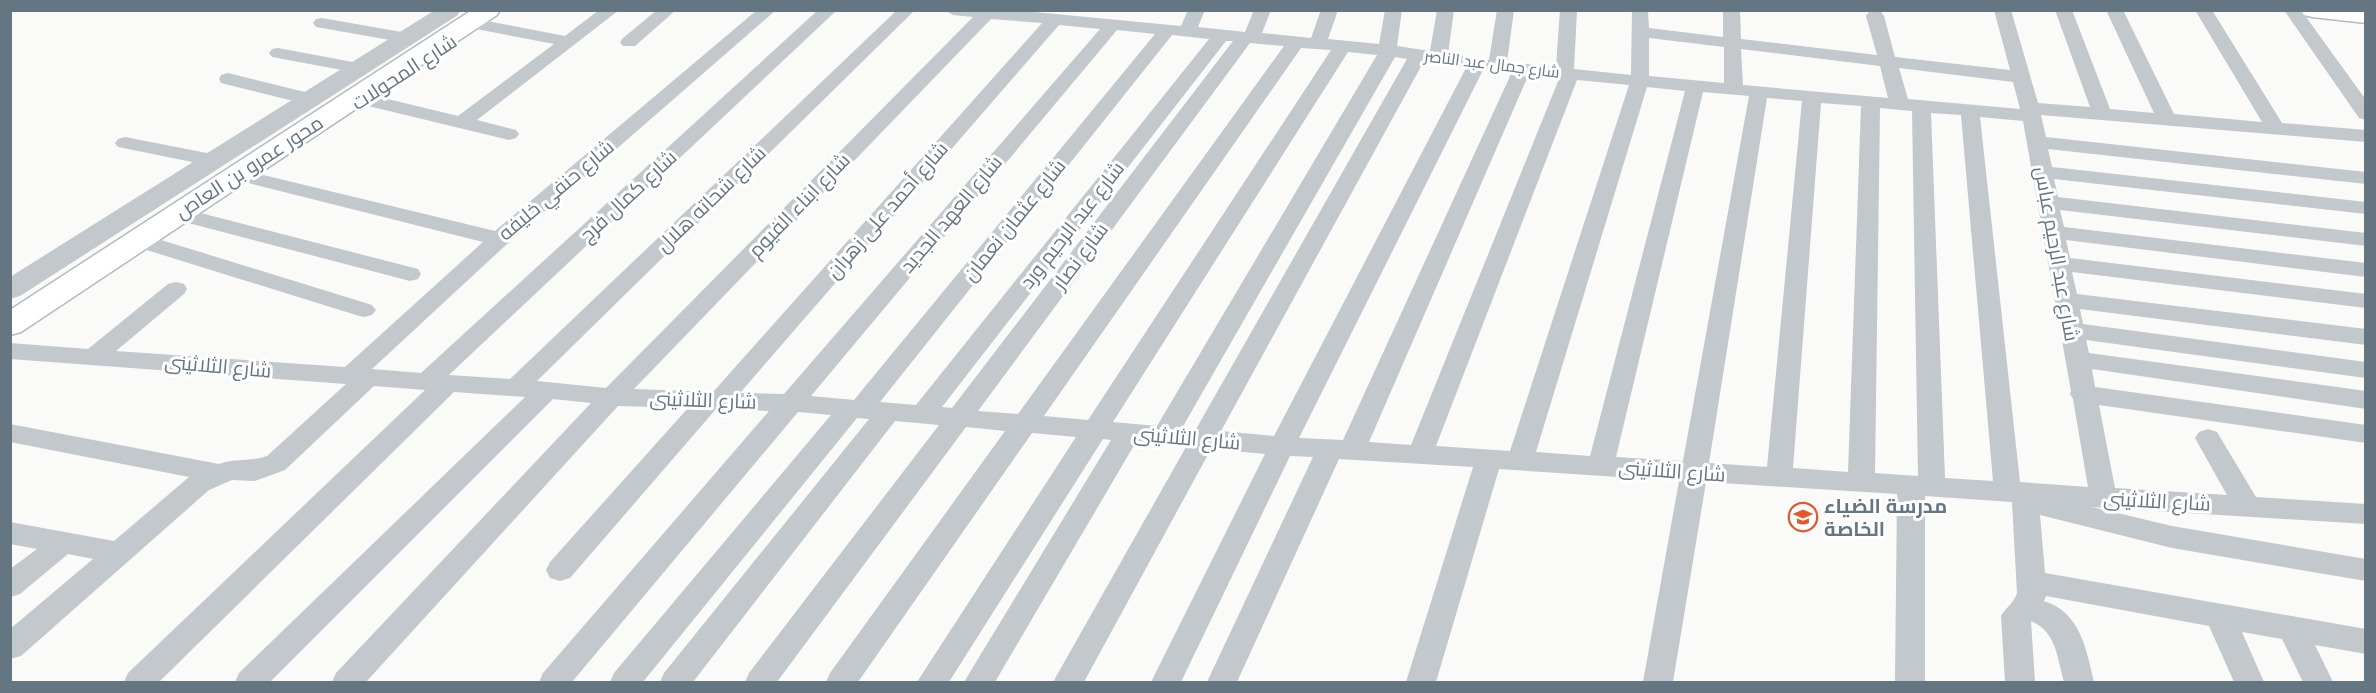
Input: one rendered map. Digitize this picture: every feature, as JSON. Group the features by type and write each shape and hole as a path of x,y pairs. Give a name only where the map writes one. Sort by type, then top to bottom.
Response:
{"main road":[{"path":"2312,10 2363,14"},
{"name":"محور عمرو بن العاص","path":"10,305 478,15"},
{"name":"محور عمرو بن العاص","path":"10,325 478,15"}],"street":[{"name":"شارع المحولات","path":"10,290 450,10"},
{"name":"شارع المحولات","path":"10,332 243,176 363,99 478,15 498,10"},
{"path":"461,123 611,10"},
{"path":"629,42 668,10"},
{"name":"شارع حنفي خليفه","path":"218,473 229,470 255,471 276,463 358,377 499,239 768,10"},
{"name":"شارع كمال فرج","path":"139,682 437,382 830,10"},
{"name":"شارع شحاته هلال","path":"516,388 907,10"},
{"name":"شارع عثمان نعمان","path":"625,682 1197,10"},
{"name":"شارع نصار","path":"760,682 1248,38 1263,10"},
{"path":"1318,44 1330,10"},
{"path":"1164,436 1386,57 1385,50 1394,10"},
{"path":"1068,682 1205,440 1428,57 1446,10"},
{"path":"1166,682 1282,446 1487,65 1506,10"},
{"path":"1420,455 1568,74 1569,10"},
{"path":"1731,10 1734,90"},
{"name":"شارع عبد الرحيم عباس","path":"2001,10 2030,112 2082,394 2104,499"},
{"path":"2063,10 2102,114"},
{"path":"2114,10 2167,119"},
{"path":"2204,10 2277,129"},
{"path":"2292,10 2366,114"},
{"name":"شارع جمال عبد الناصر","path":"960,11 1087,16 1113,24 1140,19 1177,31 1385,50 1522,69 1812,97 1970,111 2102,114 2366,136"},
{"name":"شارع ابناء الفيوم","path":"347,682 612,397 987,13"},
{"path":"478,15 568,42"},
{"name":"شارع أحمد على زهران","path":"561,570 715,401 1041,15"},
{"path":"1875,16 1888,61 1910,105 1922,487 1910,682"},
{"path":"1520,461 1640,81 1640,21 1733,43 2021,77"},
{"path":"322,23 407,38"},
{"name":"شارع العهد الجديد","path":"554,682 1113,24"},
{"name":"شارع عبد الرحيم ورد","path":"922,415 1221,35"},
{"path":"841,682 1296,42"},
{"path":"932,682 1343,46"},
{"path":"278,53 358,68"},
{"path":"1222,682 1341,450 1522,69"},
{"path":"228,79 310,99"},
{"path":"1601,466 1695,86"},
{"path":"1658,682 1759,92"},
{"path":"1779,478 1812,97"},
{"path":"363,99 509,134"},
{"path":"1861,483 1871,102"},
{"path":"1970,111 2020,495 2029,595 2016,616 2020,682"},
{"path":"2036,142 2366,178"},
{"path":"125,143 212,160"},
{"path":"2042,172 2366,208"},
{"path":"243,176 499,239"},
{"path":"2047,202 2366,240"},
{"path":"185,215 410,274"},
{"path":"2053,232 2366,270"},
{"path":"145,242 364,310"},
{"path":"2058,263 2366,301"},
{"path":"96,355 176,289"},
{"path":"2065,300 2366,337"},
{"path":"2071,330 2366,370"},
{"name":"شارع الثلاثينى","path":"10,351 96,355 612,397 790,403 1282,446 2020,495 2366,514"},
{"path":"2076,359 2366,400"},
{"path":"250,682 547,390"},
{"path":"2082,394 2366,434"},
{"path":"675,682 888,412"},
{"path":"10,433 218,473"},
{"path":"979,682 1130,433"},
{"path":"2208,438 2247,506"},
{"path":"1421,682 1489,459"},
{"path":"12,645 200,483 218,473"},
{"path":"2020,495 2151,533 2366,570"},
{"path":"10,532 120,553"},
{"path":"10,586 63,543"},
{"path":"2029,595 2220,616 2366,642"},
{"path":"2029,595 2064,630 2079,682"},
{"path":"2220,616 2249,682"},
{"path":"2294,630 2318,682"}],"place":[{"name":"مدرسة الضياء الخاصة","path":"1803,517"}]}
